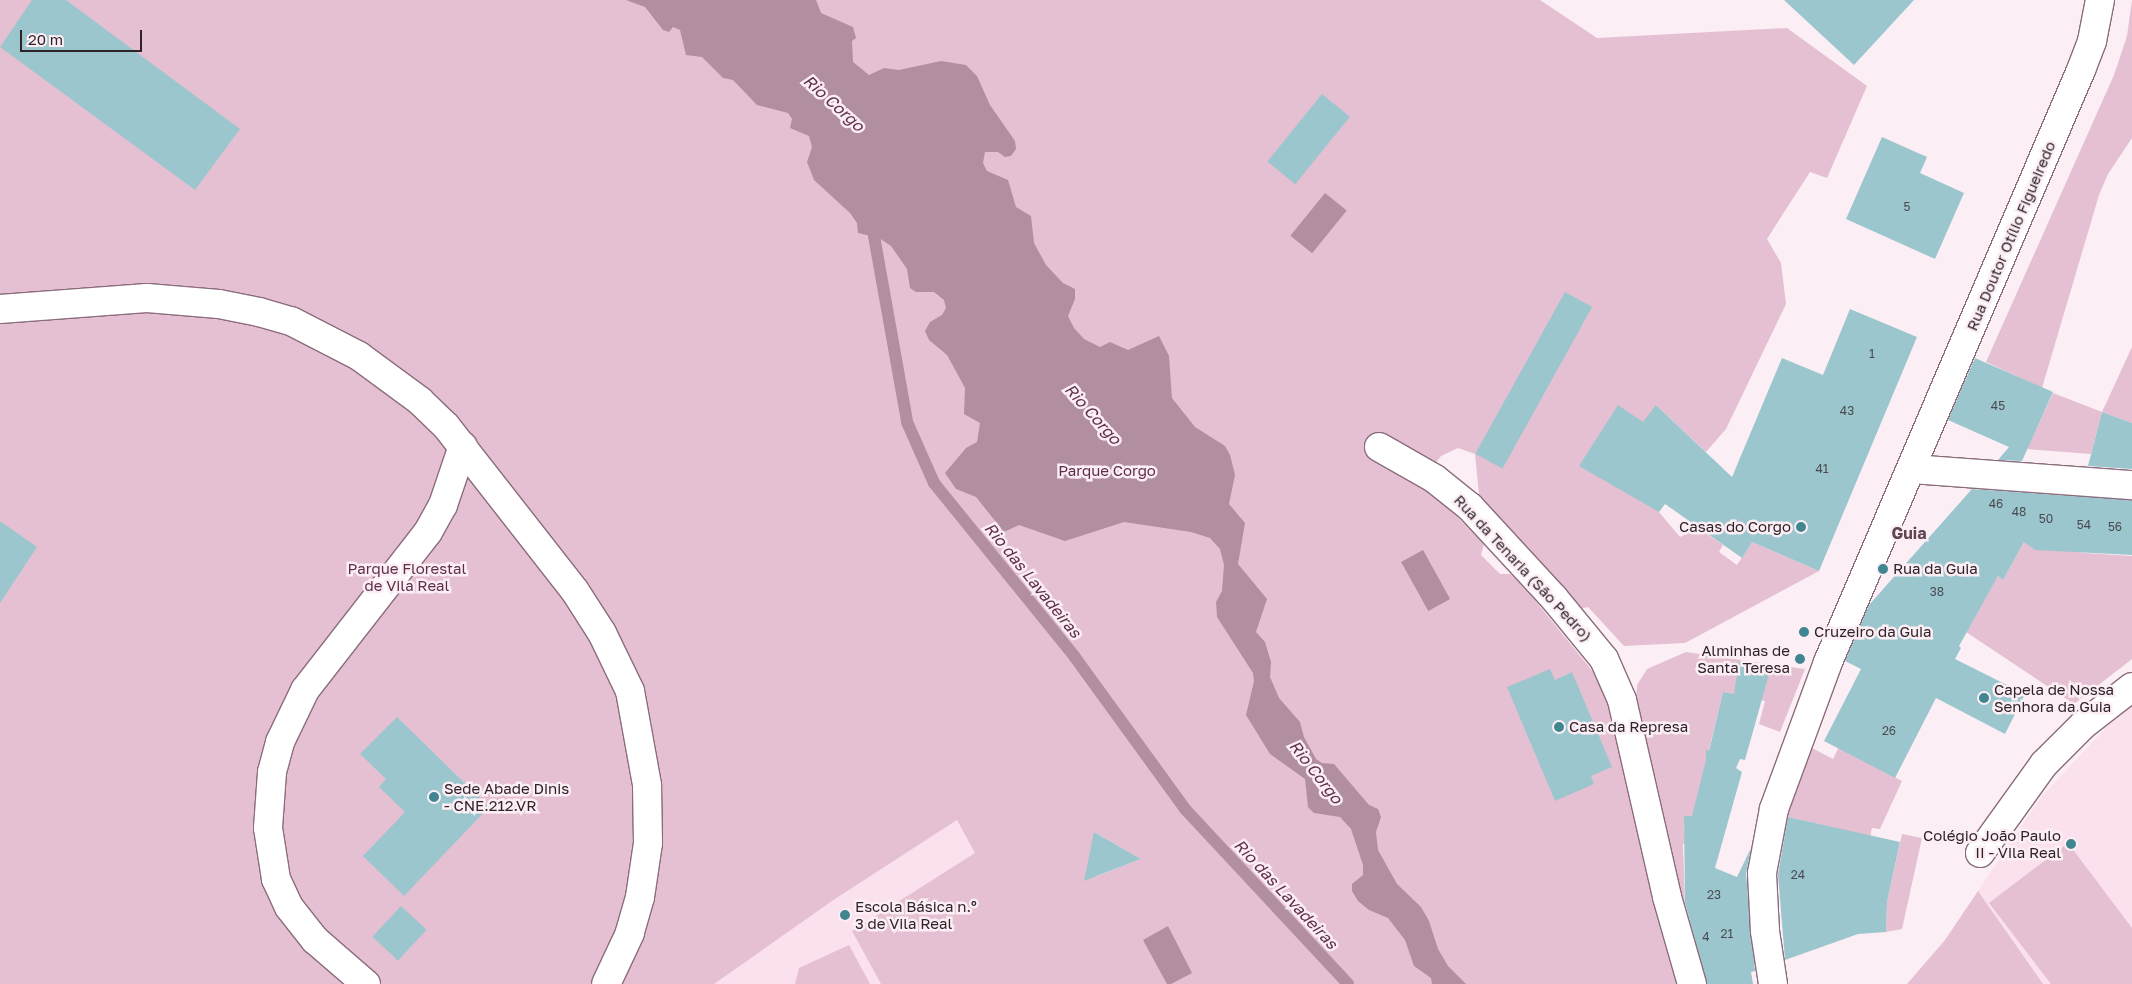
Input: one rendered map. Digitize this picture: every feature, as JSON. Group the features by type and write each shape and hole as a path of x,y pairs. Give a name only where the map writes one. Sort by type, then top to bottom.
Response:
{"street":[{"name":"Rua Doutor Otílio Figueiredo","path":"1912,469 2081,70 2092,41 2100,0"},
{"path":"0,309 97,300 183,299 219,304 291,321 326,337 392,378 426,407 463,446 575,591 602,633 630,691 647,785 648,843 640,898 630,933 606,984"},
{"path":"366,984 315,940 289,907 276,879 268,828 272,772 280,742 305,690 428,532 443,505 463,446"},
{"name":"Rua da Tenaria (São Pedro)","path":"1379,447 1436,480 1470,507 1554,598 1604,659 1622,700 1667,897 1692,984"},
{"path":"1774,984 1765,930 1762,873 1774,809 1828,662 1912,469 2132,485"},
{"path":"1980,853 2044,764 2083,725 2132,687"}],"shaded area":[{"name":"Colégio João Paulo II - Vila Real","path":"2132,700 2132,984 2043,984 1978,891 2041,797"},
{"name":"Escola Básica n.º 3 de Vila Real","path":"957,820 976,853 852,931 881,984 714,984 835,899"}],"green space":[{"path":"0,0 1540,0 1597,38 1787,28 1867,86 1827,178 1810,172 1767,239 1781,263 1786,304 1726,429 1706,452 1656,405 1659,512 1680,537 1698,528 1723,545 1719,552 1737,565 1752,542 1819,571 1685,643 1624,646 1588,607 1577,610 1480,505 1475,454 1458,448 1441,456 1422,481 1484,544 1481,555 1500,574 1510,574 1526,589 1598,678 1609,701 1679,984 881,984 852,931 975,853 957,820 835,899 714,984 0,984","holes":["1094,832 1141,859 1095,877"]},
{"path":"2132,0 2132,138 2108,174 2099,195 2042,388 1986,362 2114,75 2127,36"},
{"path":"2132,347 2132,423 2102,412"},
{"path":"2053,393 2102,412 2091,454 2027,449"},
{"path":"2024,542 2084,553 2132,556 2132,659 2074,704 1966,632 1998,576 2003,580"},
{"path":"1686,652 1805,669 1780,732 1759,724 1765,701 1723,692 1709,750 1715,790 1709,817 1684,817 1684,833 1694,833 1695,844 1683,844 1685,908 1679,893 1636,699 1637,685 1647,669"},
{"path":"1857,710 1868,716 1849,754 1902,781 1880,829 1872,828 1869,842 1831,827 1780,815 1808,746 1833,759"},
{"path":"1902,834 1922,838 1902,929 1886,932 1887,902"},
{"path":"2068,843 2132,928 2132,984 2051,984 1989,903"},
{"path":"1978,891 2043,984 1907,984 1945,940"},
{"path":"849,945 870,984 795,984 799,968"}],"water":[{"name":"Rio Corgo","path":"626,0 816,0 821,13 853,27 856,38 852,41 853,62 869,75 884,68 899,70 941,61 966,65 977,76 990,105 1015,141 1016,149 1011,156 1005,157 998,152 985,152 983,163 987,171 1008,180 1016,207 1031,216 1034,243 1046,265 1063,283 1075,289 1075,299 1068,316 1074,328 1084,339 1100,347 1110,342 1128,350 1159,336 1169,356 1172,398 1195,427 1225,446 1230,455 1235,475 1229,504 1245,523 1238,564 1267,599 1256,632 1265,642 1271,662 1270,677 1279,698 1300,722 1304,737 1316,759 1322,763 1334,764 1369,805 1378,809 1381,817 1376,832 1378,850 1397,884 1421,907 1429,921 1438,949 1448,966 1466,984 1432,984 1431,978 1414,966 1405,940 1388,918 1369,910 1358,901 1352,891 1352,884 1363,875 1363,865 1351,829 1340,817 1314,813 1308,807 1305,779 1270,754 1246,715 1254,681 1253,673 1217,617 1216,602 1222,591 1224,565 1220,549 1210,538 1191,532 1124,522 1065,541 1019,525 1004,532 976,497 956,489 945,473 966,448 977,442 980,423 964,414 965,388 947,355 929,340 925,331 930,322 942,315 946,308 944,300 934,292 916,292 910,288 907,269 891,246 879,238 858,233 857,223 850,213 814,180 807,162 812,147 809,136 790,128 792,119 788,113 757,105 733,80 723,78 702,57 686,55 680,30 673,27 669,32 663,30 645,7"},
{"path":"1325,193 1347,211 1312,253 1290,236"},
{"path":"1423,550 1450,599 1428,611 1401,562"},
{"path":"1168,926 1192,973 1171,984 1167,984 1143,940"}],"building":[{"path":"32,0 66,0 240,129 195,190 0,47"},
{"path":"1784,0 1914,0 1854,65"},
{"path":"1322,94 1350,117 1295,184 1267,162"},
{"path":"1882,137 1927,157 1920,173 1964,193 1935,259 1846,219"},
{"path":"1565,292 1592,307 1502,469 1475,454"},
{"path":"1850,309 1917,337 1819,571 1752,542 1742,558 1665,504 1659,512 1579,466 1618,405 1643,422 1656,405 1732,477 1782,358 1823,375"},
{"path":"1975,358 2053,392 2022,461 1998,460 2009,447 1948,420"},
{"path":"2102,412 2132,423 2132,469 2088,466"},
{"path":"1972,489 2132,500 2132,555 2035,550 2024,542 2003,580 1998,576 1959,646 1961,648 1955,659 2025,694 2005,734 1936,698 1895,778 1824,741 1861,669 1845,661 1869,605"},
{"path":"0,521 37,547 0,603"},
{"path":"1739,661 1771,667 1745,760 1740,759 1736,768 1742,772 1715,868 1737,877 1751,848 1746,874 1755,971 1751,972 1753,984 1707,984 1685,903 1684,816 1692,816 1706,760 1706,749 1709,751 1723,692 1734,694"},
{"name":"Casa da Represa","path":"1550,669 1555,680 1572,672 1612,767 1591,776 1594,784 1555,801 1507,687"},
{"name":"Sede Abade Dinis - CNE.212.VR","path":"397,717 489,807 404,896 363,856 405,812 379,787 386,779 360,754"},
{"path":"1788,817 1900,842 1887,902 1886,932 1858,934 1785,960 1778,874"},
{"path":"1094,832 1141,859 1084,881"},
{"path":"401,906 427,930 398,961 372,937"}],"waterway":[{"name":"Rio das Lavadeiras","path":"871,219 907,422 934,483 1074,656 1185,809 1348,984"}],"place":[{"name":"Casas do Corgo","path":"1801,527"},
{"name":"Rua da Guia","path":"1883,569"},
{"name":"Cruzeiro da Guia","path":"1804,632"},
{"name":"Alminhas de Santa Teresa","path":"1800,659"},
{"name":"Capela de Nossa Senhora da Guia","path":"1984,698"},
{"name":"Casa da Represa","path":"1559,727"},
{"name":"Sede Abade Dinis - CNE.212.VR","path":"434,797"},
{"name":"Colégio João Paulo II - Vila Real","path":"2071,844"},
{"name":"Escola Básica n.º 3 de Vila Real","path":"845,915"}],"district":[{"name":"Guia","path":"1909,533"}],"park label":[{"name":"Parque Corgo","path":"1107,471"},
{"name":"Parque Florestal de Vila Real","path":"407,576"}]}
